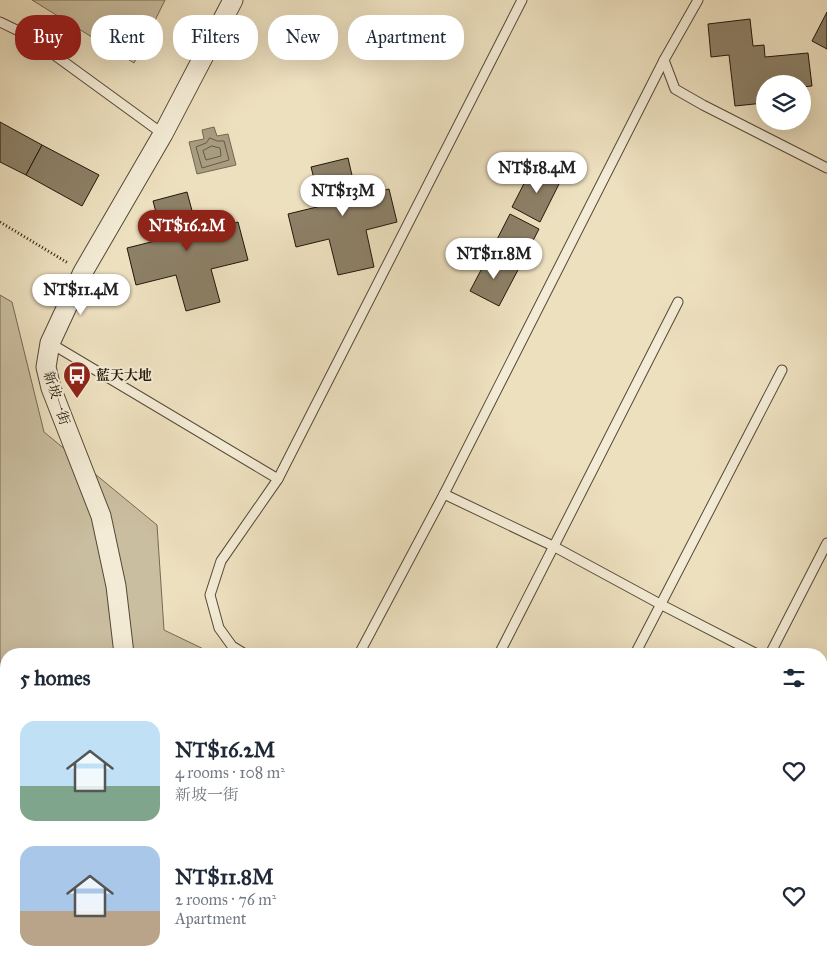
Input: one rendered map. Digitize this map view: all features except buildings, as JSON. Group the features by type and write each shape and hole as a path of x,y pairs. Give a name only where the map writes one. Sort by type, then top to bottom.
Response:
{"street":[{"name":"新坡一街","path":"123,648 116,586 100,516 51,388 46,367 50,343 83,272 163,134 234,0"}],"lane":[{"path":"235,648 219,628 210,595 220,561 278,479 522,0"},
{"path":"362,648 444,494 664,60 698,0"},
{"path":"0,22 27,35 163,134"},
{"path":"664,60 675,89 702,105 827,168"},
{"path":"501,648 678,302"},
{"path":"50,343 278,479"},
{"path":"638,648 782,370"},
{"path":"444,494 553,546 745,648"},
{"path":"773,648 827,543"}],"path":[{"path":"0,222 83,272"}],"shaded area":[{"path":"32,0 165,0 158,15 91,15 91,36 81,30 81,15 56,15"},
{"path":"0,295 12,302 44,432 157,525 164,630 202,648 0,648"}],"water":[{"path":"214,127 217,136 228,134 236,165 197,174 189,142 204,139 202,130"}],"place":[{"name":"藍天大地","path":"77,399"}]}
